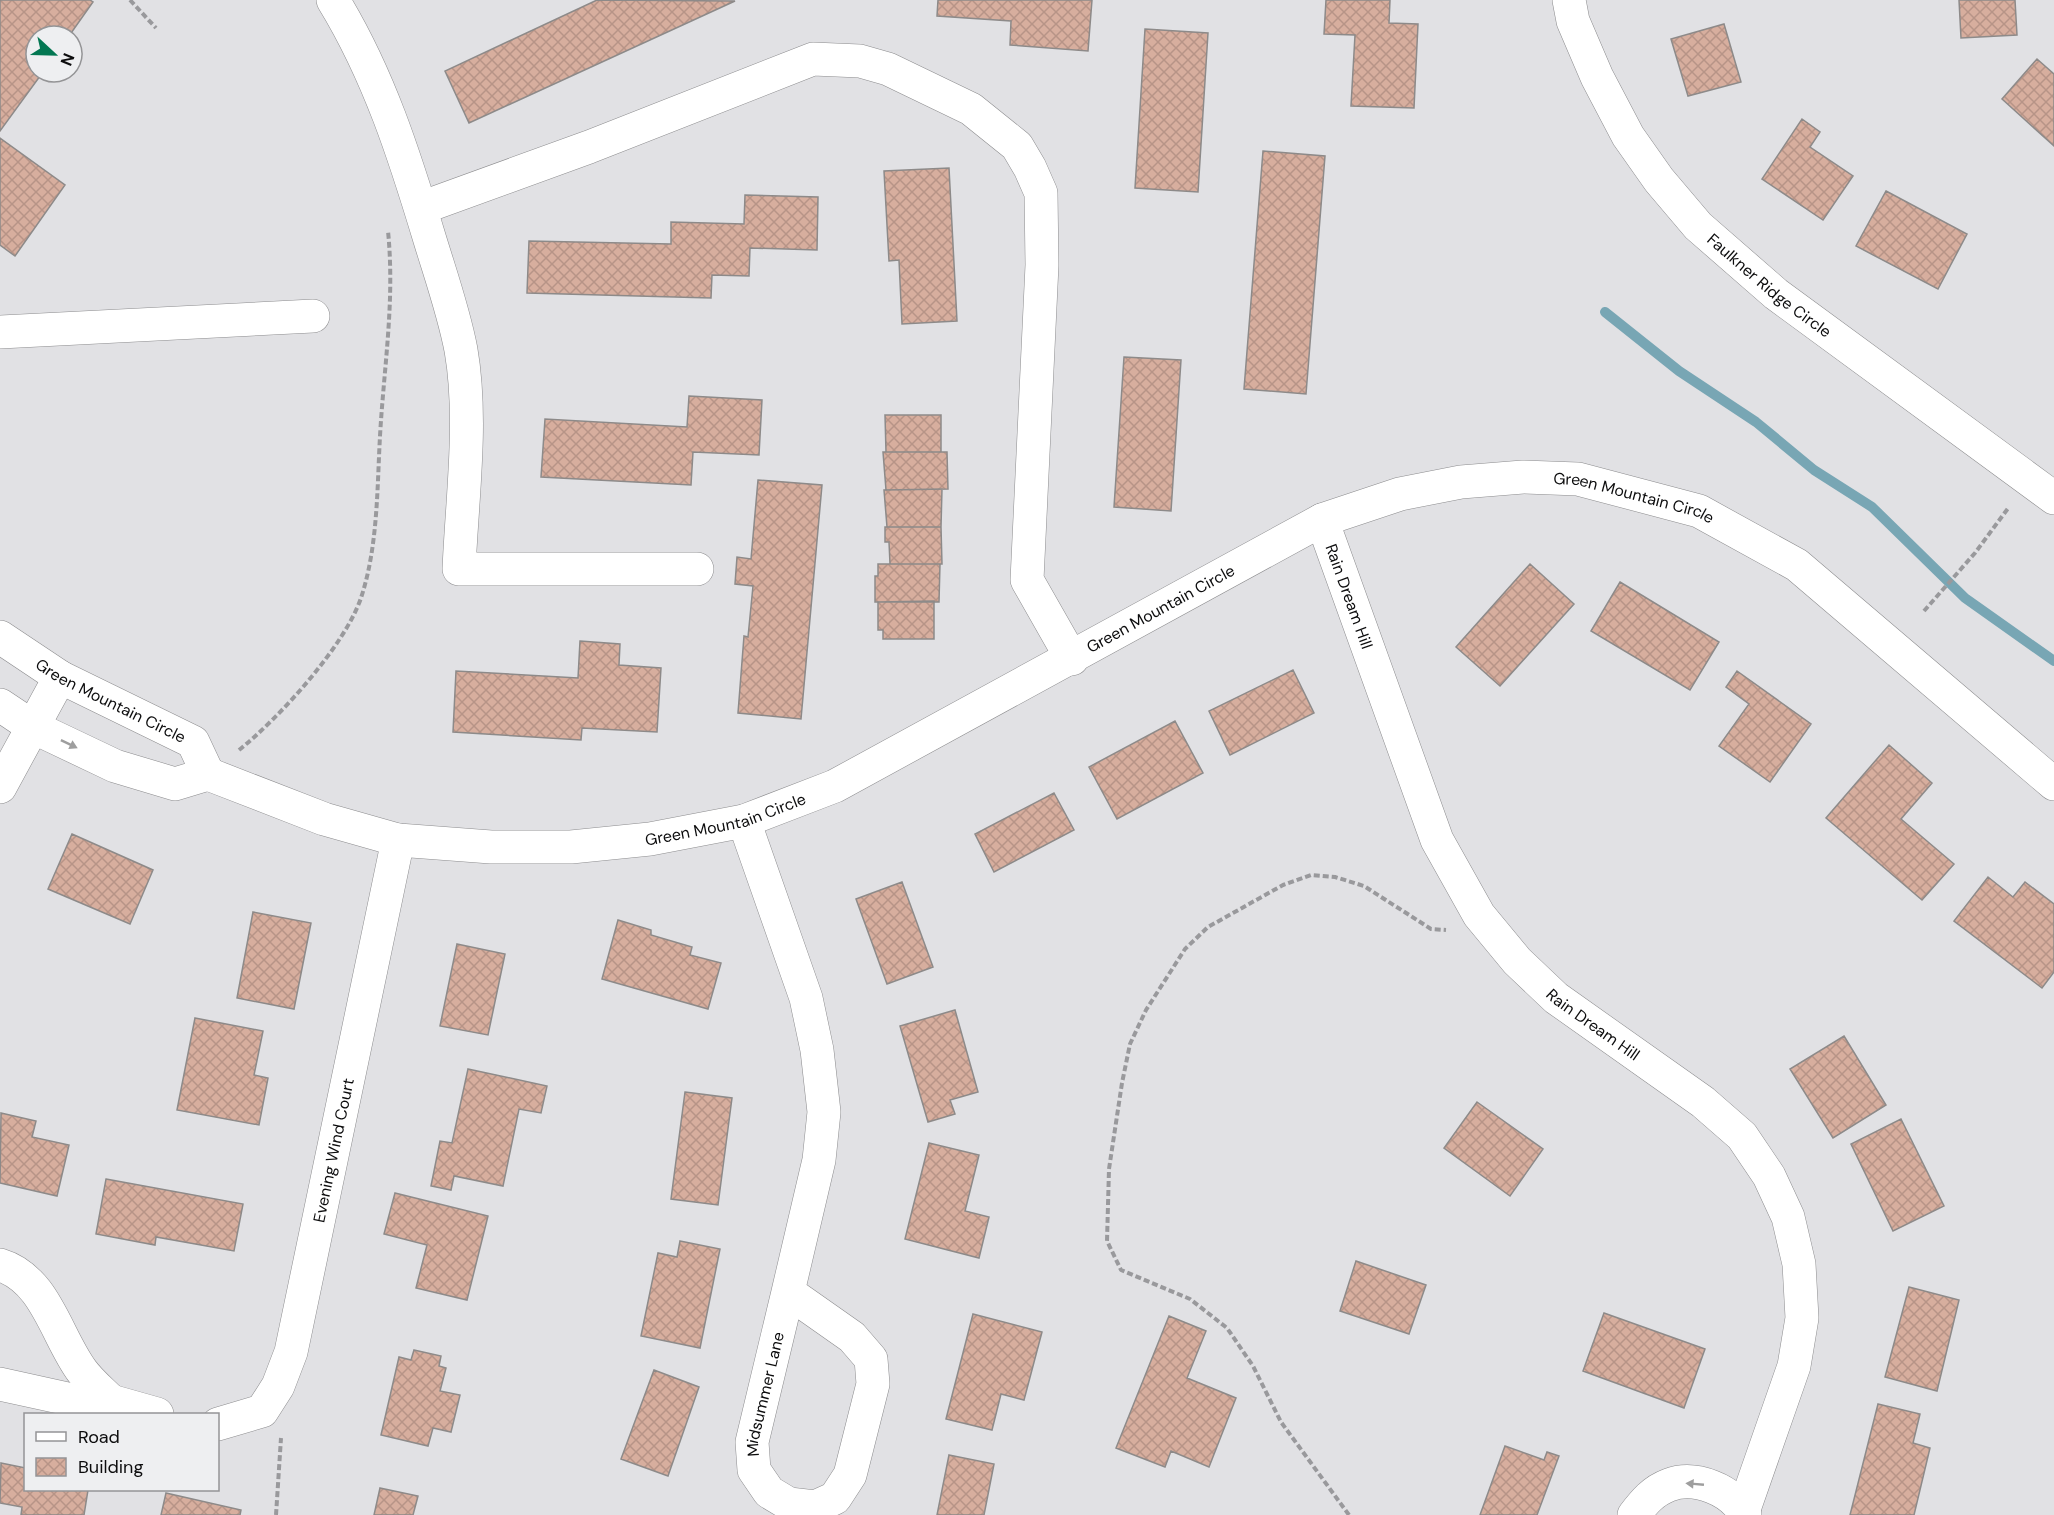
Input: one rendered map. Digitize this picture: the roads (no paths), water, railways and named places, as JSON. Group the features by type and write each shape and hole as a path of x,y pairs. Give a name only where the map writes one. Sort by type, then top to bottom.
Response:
{"street":[{"path":"333,0 351,29 378,85 421,208 461,351 465,408 459,569 697,570"},
{"name":"Faulkner Ridge Circle","path":"1569,0 1573,21 1597,77 1628,136 1659,180 1698,226 1776,294 2042,489"},
{"path":"421,208 589,147 813,59 860,61 888,69 972,109 1017,146 1041,194 1042,265 1027,580 1072,659"},
{"path":"0,332 313,316"},
{"name":"Green Mountain Circle","path":"0,637 60,677 192,742 208,774 324,819 398,840 491,847 571,847 650,839 744,821 836,786 1072,659 1322,520 1401,494 1461,482 1523,477 1578,479 1699,511 1797,565 2054,784"},
{"name":"Rain Dream Hill","path":"1322,520 1437,840 1479,915 1517,961 1556,998 1703,1102 1743,1136 1769,1176 1788,1217 1799,1264 1802,1318 1794,1366 1744,1513 1724,1492 1698,1482 1670,1484 1646,1499 1634,1515"},
{"path":"0,787 60,677"},
{"path":"0,705 33,727 115,766 175,784 208,774"},
{"name":"Midsummer Lane","path":"744,821 806,998 817,1050 824,1112 819,1160 752,1442 754,1470 769,1492 789,1504 815,1507 835,1498 850,1475 873,1384 871,1359 852,1337 788,1292"},
{"name":"Evening Wind Court","path":"219,1424 262,1411 278,1386 291,1352 398,840"},
{"path":"0,1265 10,1268 32,1284 82,1371 111,1401"},
{"path":"0,1384 68,1399 111,1401 153,1413"}],"waterway":[{"path":"1605,312 1679,371 1756,422 1814,470 1872,507 1965,598 2054,661"}]}
